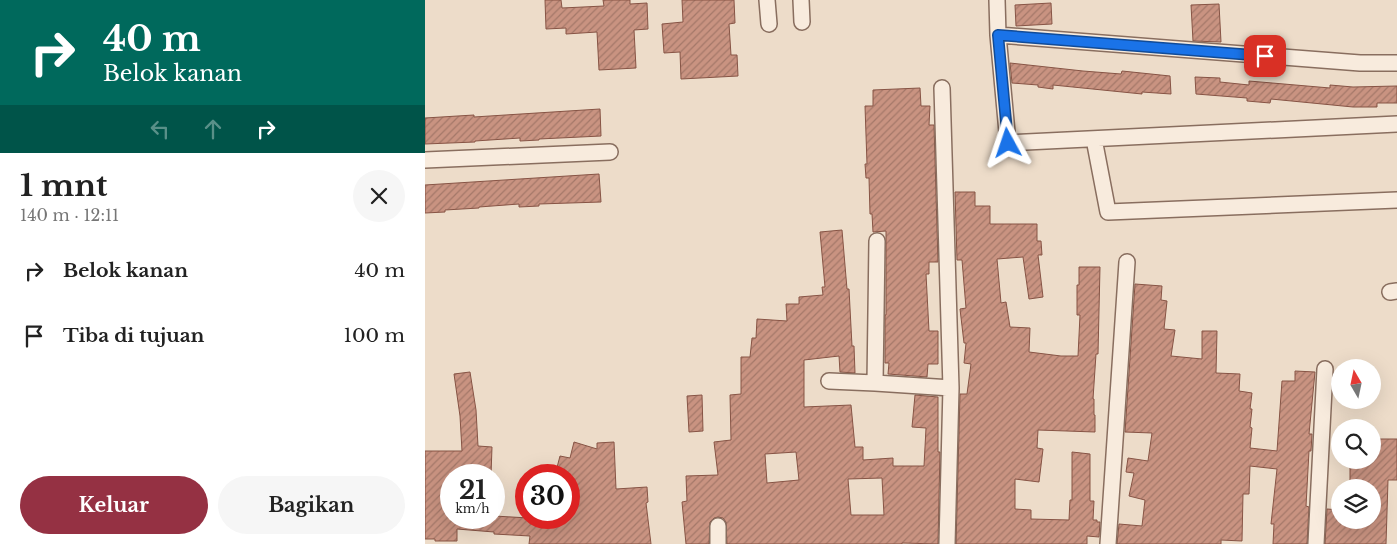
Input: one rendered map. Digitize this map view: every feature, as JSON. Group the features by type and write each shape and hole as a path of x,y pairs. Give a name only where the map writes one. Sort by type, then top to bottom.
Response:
{"street":[{"path":"767,0 769,24"},
{"path":"801,0 802,22"},
{"path":"997,0 998,35 1008,143 1397,124"},
{"path":"998,35 1360,63 1397,63"},
{"path":"942,88 951,388 947,544"},
{"path":"1094,139 1108,212 1397,200"},
{"path":"425,160 610,152"},
{"path":"875,383 877,241"},
{"path":"1108,544 1127,262"},
{"path":"1316,544 1325,369"},
{"path":"829,381 951,388"},
{"path":"718,526 718,544"}],"building":[{"path":"545,0 561,0 562,8 604,6 603,0 630,0 630,4 647,3 648,29 634,30 636,68 599,70 597,32 566,34 566,28 546,29"},
{"path":"682,0 734,0 735,23 729,24 731,55 737,55 738,76 681,79 680,52 664,53 662,24 683,22"},
{"path":"1051,3 1052,24 1016,26 1015,5"},
{"path":"1219,4 1221,42 1193,41 1191,5"},
{"path":"1010,63 1083,71 1121,74 1122,71 1170,76 1171,94 1142,92 1142,94 1053,85 1053,89 1038,87 1038,85 1012,83"},
{"path":"1195,77 1220,78 1220,82 1249,85 1249,81 1330,88 1330,85 1353,87 1397,86 1397,103 1377,103 1377,107 1353,107 1271,99 1270,103 1247,101 1247,98 1196,94"},
{"path":"920,88 921,106 930,106 929,125 934,125 938,262 929,262 929,274 926,274 929,331 938,331 938,364 928,364 927,377 888,374 889,363 885,363 886,231 873,232 872,214 870,214 869,178 866,178 865,164 867,164 865,106 873,106 873,90"},
{"path":"600,109 601,136 520,141 520,138 425,144 425,118 474,115 474,117"},
{"path":"599,174 601,202 539,204 539,206 519,207 519,204 425,213 425,185"},
{"path":"955,192 975,192 975,206 990,206 990,224 1037,224 1037,241 1041,241 1042,255 1038,255 1043,297 1029,299 1023,257 997,259 1001,303 1006,302 1010,327 1030,328 1029,352 1078,356 1080,315 1077,315 1077,285 1079,285 1079,267 1100,267 1098,354 1096,354 1093,399 1095,432 1038,430 1037,448 1043,449 1039,482 1015,479 1015,509 1031,510 1031,519 1069,520 1070,500 1072,500 1072,452 1090,454 1090,501 1094,501 1093,520 1100,522 1099,537 1087,536 1087,544 956,544 960,394 967,394 971,364 964,363 966,343 964,343 960,309 966,308 962,260 957,260"},
{"path":"842,230 847,289 849,289 855,373 840,372 839,356 804,360 804,407 851,405 855,447 863,447 863,460 893,458 893,466 924,466 926,428 912,427 915,395 938,397 938,452 940,452 938,544 727,544 726,522 723,518 718,517 710,522 709,544 686,544 682,502 687,501 686,476 718,475 714,442 731,440 730,395 741,394 741,357 750,357 752,338 756,338 757,319 787,321 786,304 799,304 799,297 823,295 822,287 825,287 820,232","holes":["796,452 799,480 767,483 765,454","882,478 884,515 851,515 848,479"]},
{"path":"1135,284 1162,286 1161,300 1167,301 1164,329 1175,330 1171,356 1202,359 1202,331 1217,331 1216,373 1240,374 1239,391 1252,393 1250,448 1277,451 1282,381 1295,381 1295,371 1315,372 1309,434 1312,434 1311,451 1309,451 1306,506 1309,507 1307,544 1273,544 1274,524 1271,524 1277,469 1250,466 1249,494 1243,494 1242,541 1221,540 1221,544 1117,544 1119,524 1142,526 1145,500 1129,496 1134,473 1126,472 1128,458 1148,461 1152,433 1125,432"},
{"path":"470,372 476,410 478,446 492,447 491,464 440,464 440,529 457,529 457,541 435,541 435,539 425,539 425,451 462,451 460,416 454,374"},
{"path":"702,395 703,431 689,432 687,396"},
{"path":"1381,439 1397,439 1397,480 1388,480 1386,544 1325,544 1327,509 1331,509 1331,529 1381,529 1381,479 1350,479 1350,469 1381,469"},
{"path":"574,442 597,449 597,443 614,442 616,489 647,487 648,502 646,503 651,544 529,544 530,536 494,534 494,532 457,529 505,529 505,517 515,517 515,529 580,529 580,464 558,464 560,456 570,458"}],"route":[{"path":"1008,143 998,35 1265,56"}]}
